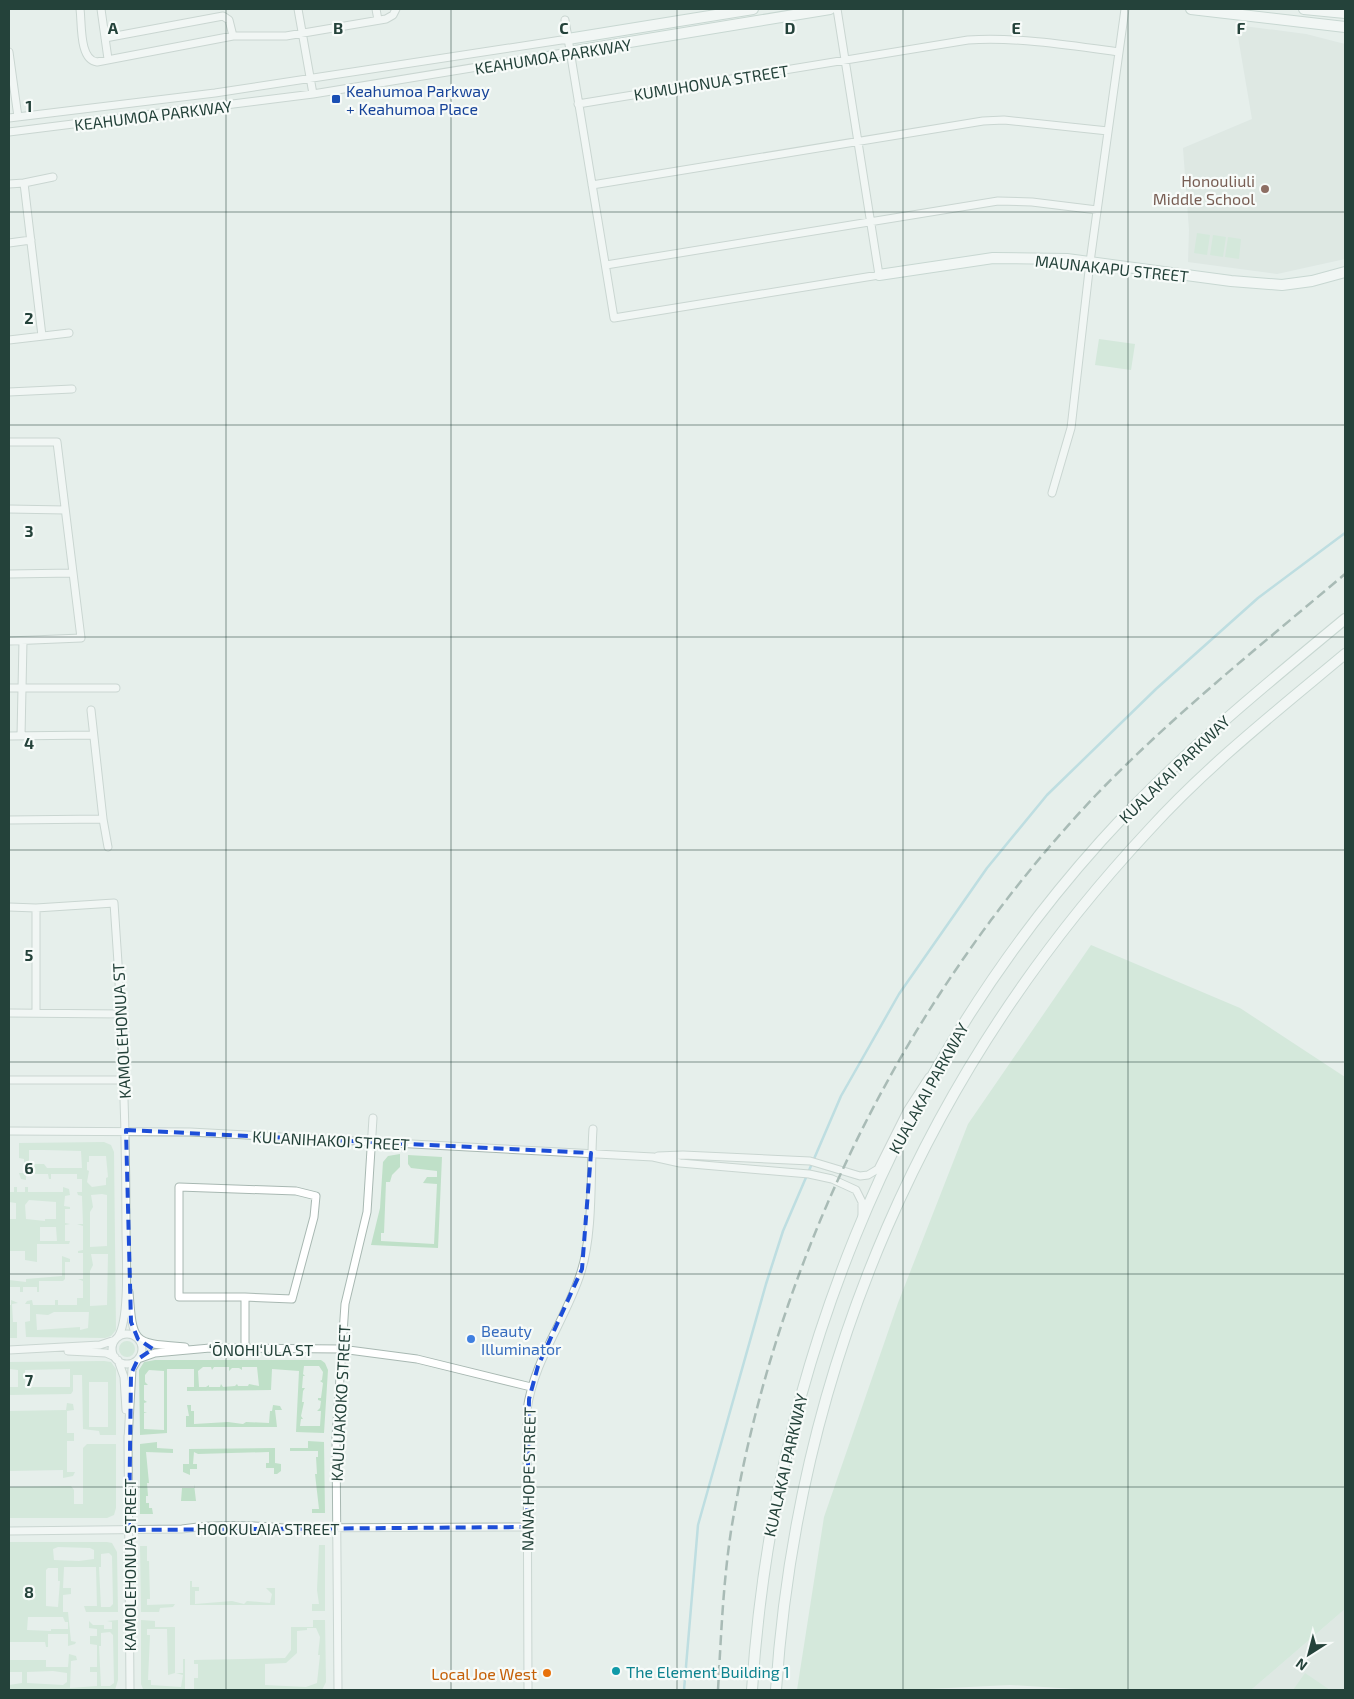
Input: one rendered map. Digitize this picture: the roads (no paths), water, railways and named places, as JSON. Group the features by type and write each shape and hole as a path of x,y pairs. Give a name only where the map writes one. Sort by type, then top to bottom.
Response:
{"main road":[{"name":"KEAHUMOA PARKWAY","path":"568,39 752,9"},
{"name":"KEAHUMOA PARKWAY","path":"569,52 830,9"},
{"path":"1191,9 1345,27"},
{"path":"1304,9 1345,14"},
{"name":"MAUNAKAPU STREET","path":"879,275 993,258 1090,262 1282,286 1312,281 1345,272"},
{"name":"KUALAKAI PARKWAY","path":"752,1690 759,1604 768,1542 788,1441 817,1339 860,1224 909,1120 946,1054 1008,957 1046,906 1102,840 1190,751 1345,618"},
{"name":"KUALAKAI PARKWAY","path":"776,1690 783,1610 790,1559 806,1478 828,1390 859,1293 883,1232 918,1157 951,1096 984,1041 1027,976 1069,921 1117,864 1151,827 1222,759 1345,654"}],"street":[{"path":"80,9 86,57 93,61 233,36 277,37 302,34 378,20 393,15 396,9"},
{"path":"100,9 108,59"},
{"path":"298,9 313,94"},
{"path":"376,9 378,20"},
{"path":"565,20 614,318 879,275 837,9"},
{"path":"1052,494 1071,428 1090,262 1125,9"},
{"path":"105,38 223,16 229,20 233,36"},
{"name":"KUMUHONUA STREET","path":"578,104 968,40 997,38 1119,52"},
{"name":"KEAHUMOA PARKWAY","path":"9,118 310,80 568,39"},
{"path":"9,52 18,117"},
{"name":"KEAHUMOA PARKWAY","path":"9,132 313,94 569,52"},
{"path":"592,185 983,121 1004,120 1108,131"},
{"path":"9,184 53,178"},
{"path":"24,182 42,336"},
{"path":"606,266 998,201 1032,202 1097,210"},
{"path":"9,243 31,240"},
{"path":"9,340 69,333"},
{"path":"9,392 72,389"},
{"path":"9,442 57,442 81,638 9,641"},
{"path":"9,509 65,510"},
{"path":"9,574 73,572"},
{"path":"21,736 23,641"},
{"path":"9,688 116,688"},
{"path":"90,710 108,848"},
{"path":"9,736 93,735"},
{"path":"9,820 103,819"},
{"name":"KAMOLEHONUA ST","path":"9,907 36,908 114,903 122,1014 126,1130 124,1326 116,1339"},
{"path":"36,908 36,1013"},
{"path":"9,1013 122,1014"},
{"name":"KULANIHAKOI STREET","path":"9,1131 126,1130 372,1141 652,1157 683,1155 782,1160 816,1162 863,1176 878,1168 910,1106 946,1054"},
{"path":"9,1080 124,1080"},
{"name":"KAULUAKOKO STREET","path":"338,1690 336,1437 341,1349 347,1289 367,1212 373,1118"},
{"name":"NANA HOPE STREET","path":"528,1690 527,1420 531,1387 543,1354 574,1292 582,1270 587,1239 593,1128"},
{"name":"KULANIHAKOI STREET","path":"652,1157 680,1163 816,1175 845,1184 854,1189 861,1199 863,1210 860,1224"},
{"path":"179,1187 296,1191 316,1196 314,1218 292,1298 245,1297 179,1297 179,1187"},
{"name":"KAMOLEHONUA ST","path":"126,1263 131,1322 138,1339"},
{"path":"245,1297 245,1348"},
{"path":"38,1350 100,1346 131,1335 150,1345 210,1348"},
{"path":"116,1339 112,1349 116,1359"},
{"path":"9,1350 106,1353 130,1364 138,1359 142,1347 138,1339"},
{"name":"‘ŌNOHI‘ULA ST","path":"138,1359 155,1353 210,1348 341,1349 417,1359 531,1387"},
{"name":"KAMOLEHONUA STREET","path":"116,1359 124,1377 128,1440 130,1690"},
{"name":"KAMOLEHONUA STREET","path":"128,1440 131,1374 138,1359"},
{"name":"HOOKULAIA STREET","path":"9,1531 182,1529 204,1526 336,1528 527,1527"}],"waterway":[{"path":"684,1690 698,1525 766,1284 783,1231 841,1096 899,994 987,868 1047,795 1156,689 1258,598 1345,533"}],"railway":[{"path":"718,1690 724,1591 731,1531 752,1429 780,1329 816,1231 859,1136 908,1044 965,957 1027,873 1096,795 1125,765 1186,709 1345,574"}],"place":[{"name":"Keahumoa Parkway + Keahumoa Place","path":"336,99"},
{"name":"Honouliuli Middle School","path":"1265,189"},
{"name":"Beauty Illuminator","path":"471,1339"},
{"name":"The Element Building 1","path":"616,1671"},
{"name":"Local Joe West","path":"547,1673"}]}
